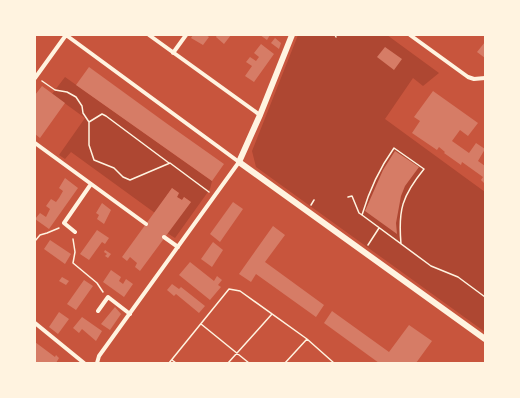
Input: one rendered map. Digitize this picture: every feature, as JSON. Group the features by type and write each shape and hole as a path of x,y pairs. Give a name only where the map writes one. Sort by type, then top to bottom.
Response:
{"street":[{"path":"36,78 66,35 485,339"},
{"path":"149,35 260,115"},
{"path":"173,53 186,35"},
{"path":"97,363 100,356 239,162 260,115 292,35"},
{"path":"410,35 468,77 474,80 484,78"},
{"path":"35,143 146,224"},
{"path":"75,232 64,223 91,184"},
{"path":"164,237 178,247"},
{"path":"98,310 108,297 130,314"},
{"path":"35,323 84,363"}],"path":[{"path":"36,78 55,90 67,92 76,97 89,122 88,145 94,160 114,168 123,177 130,180 170,163"},
{"path":"89,122 102,114 106,116 214,196"},
{"path":"362,216 374,182 385,160 394,148 424,169 406,194 399,226 401,244"},
{"path":"348,197 352,196 359,213 362,216 431,266 458,277 485,297"},
{"path":"35,241 40,235 58,229 64,223"},
{"path":"363,251 379,228"},
{"path":"75,232 73,237 75,252 73,263 97,283 108,297"},
{"path":"169,363 229,289 240,291 307,338 334,363"},
{"path":"228,363 272,314"},
{"path":"201,324 249,363"},
{"path":"285,363 307,338"},
{"path":"172,360 176,363"}],"shaded area":[{"path":"298,35 387,35 439,73 423,86 413,78 385,119 485,192 485,332 256,167 252,151"},
{"path":"65,77 212,181 210,189 175,238 167,233 191,202 184,197 182,200 177,197 179,193 172,188 155,213 71,152 65,159 59,155 85,118 52,94"}],"building":[{"path":"193,35 206,35 209,37 203,45 191,38"},
{"path":"217,35 231,35 224,44 216,37"},
{"path":"260,35 270,35 267,40"},
{"path":"275,38 281,43 279,49 271,43"},
{"path":"485,42 485,58 477,52"},
{"path":"261,44 274,54 254,82 245,76 252,66 246,62 250,57 256,61 259,57 254,53"},
{"path":"385,47 402,59 394,70 377,57"},
{"path":"89,67 224,164 212,181 76,85"},
{"path":"42,86 65,103 40,138 35,134 35,95"},
{"path":"433,91 478,123 468,136 460,130 452,141 469,153 476,143 485,149 478,161 485,166 485,184 481,180 483,177 462,162 461,165 444,153 445,152 439,147 437,150 412,133 420,121 414,117"},
{"path":"395,151 419,167 405,186 401,196 396,223 397,234 365,211 383,170"},
{"path":"65,178 78,188 49,229 35,219 40,213 46,217 50,209 46,206 51,199 56,202 59,198 63,191 59,188"},
{"path":"172,188 179,193 177,197 182,200 184,197 191,202 140,271 135,267 137,263 130,257 127,261 122,257"},
{"path":"233,202 243,209 220,242 210,234"},
{"path":"102,203 111,210 104,224 97,219 99,215 96,213"},
{"path":"273,226 285,235 265,262 324,305 316,317 256,274 251,282 239,274"},
{"path":"97,230 109,238 105,244 102,242 89,260 80,254"},
{"path":"50,240 71,254 65,264 44,249"},
{"path":"213,242 223,250 212,267 201,259"},
{"path":"105,250 111,254 108,258 105,256 107,254 104,252"},
{"path":"190,262 214,281 217,276 222,280 218,285 221,287 210,300 179,275"},
{"path":"111,270 121,277 119,281 123,284 126,279 133,284 124,297 103,282"},
{"path":"62,277 69,281 66,285 59,281"},
{"path":"84,280 93,286 76,310 67,304"},
{"path":"172,284 179,289 181,287 205,306 199,313 176,294 174,296 167,290"},
{"path":"115,307 121,314 110,330 101,324"},
{"path":"332,311 389,352 409,325 432,341 416,363 379,363 324,323"},
{"path":"59,312 69,319 58,334 49,327"},
{"path":"82,317 102,331 96,341 82,329 79,333 73,328"},
{"path":"35,342 55,357 56,355 59,358 56,363 35,362"}]}
